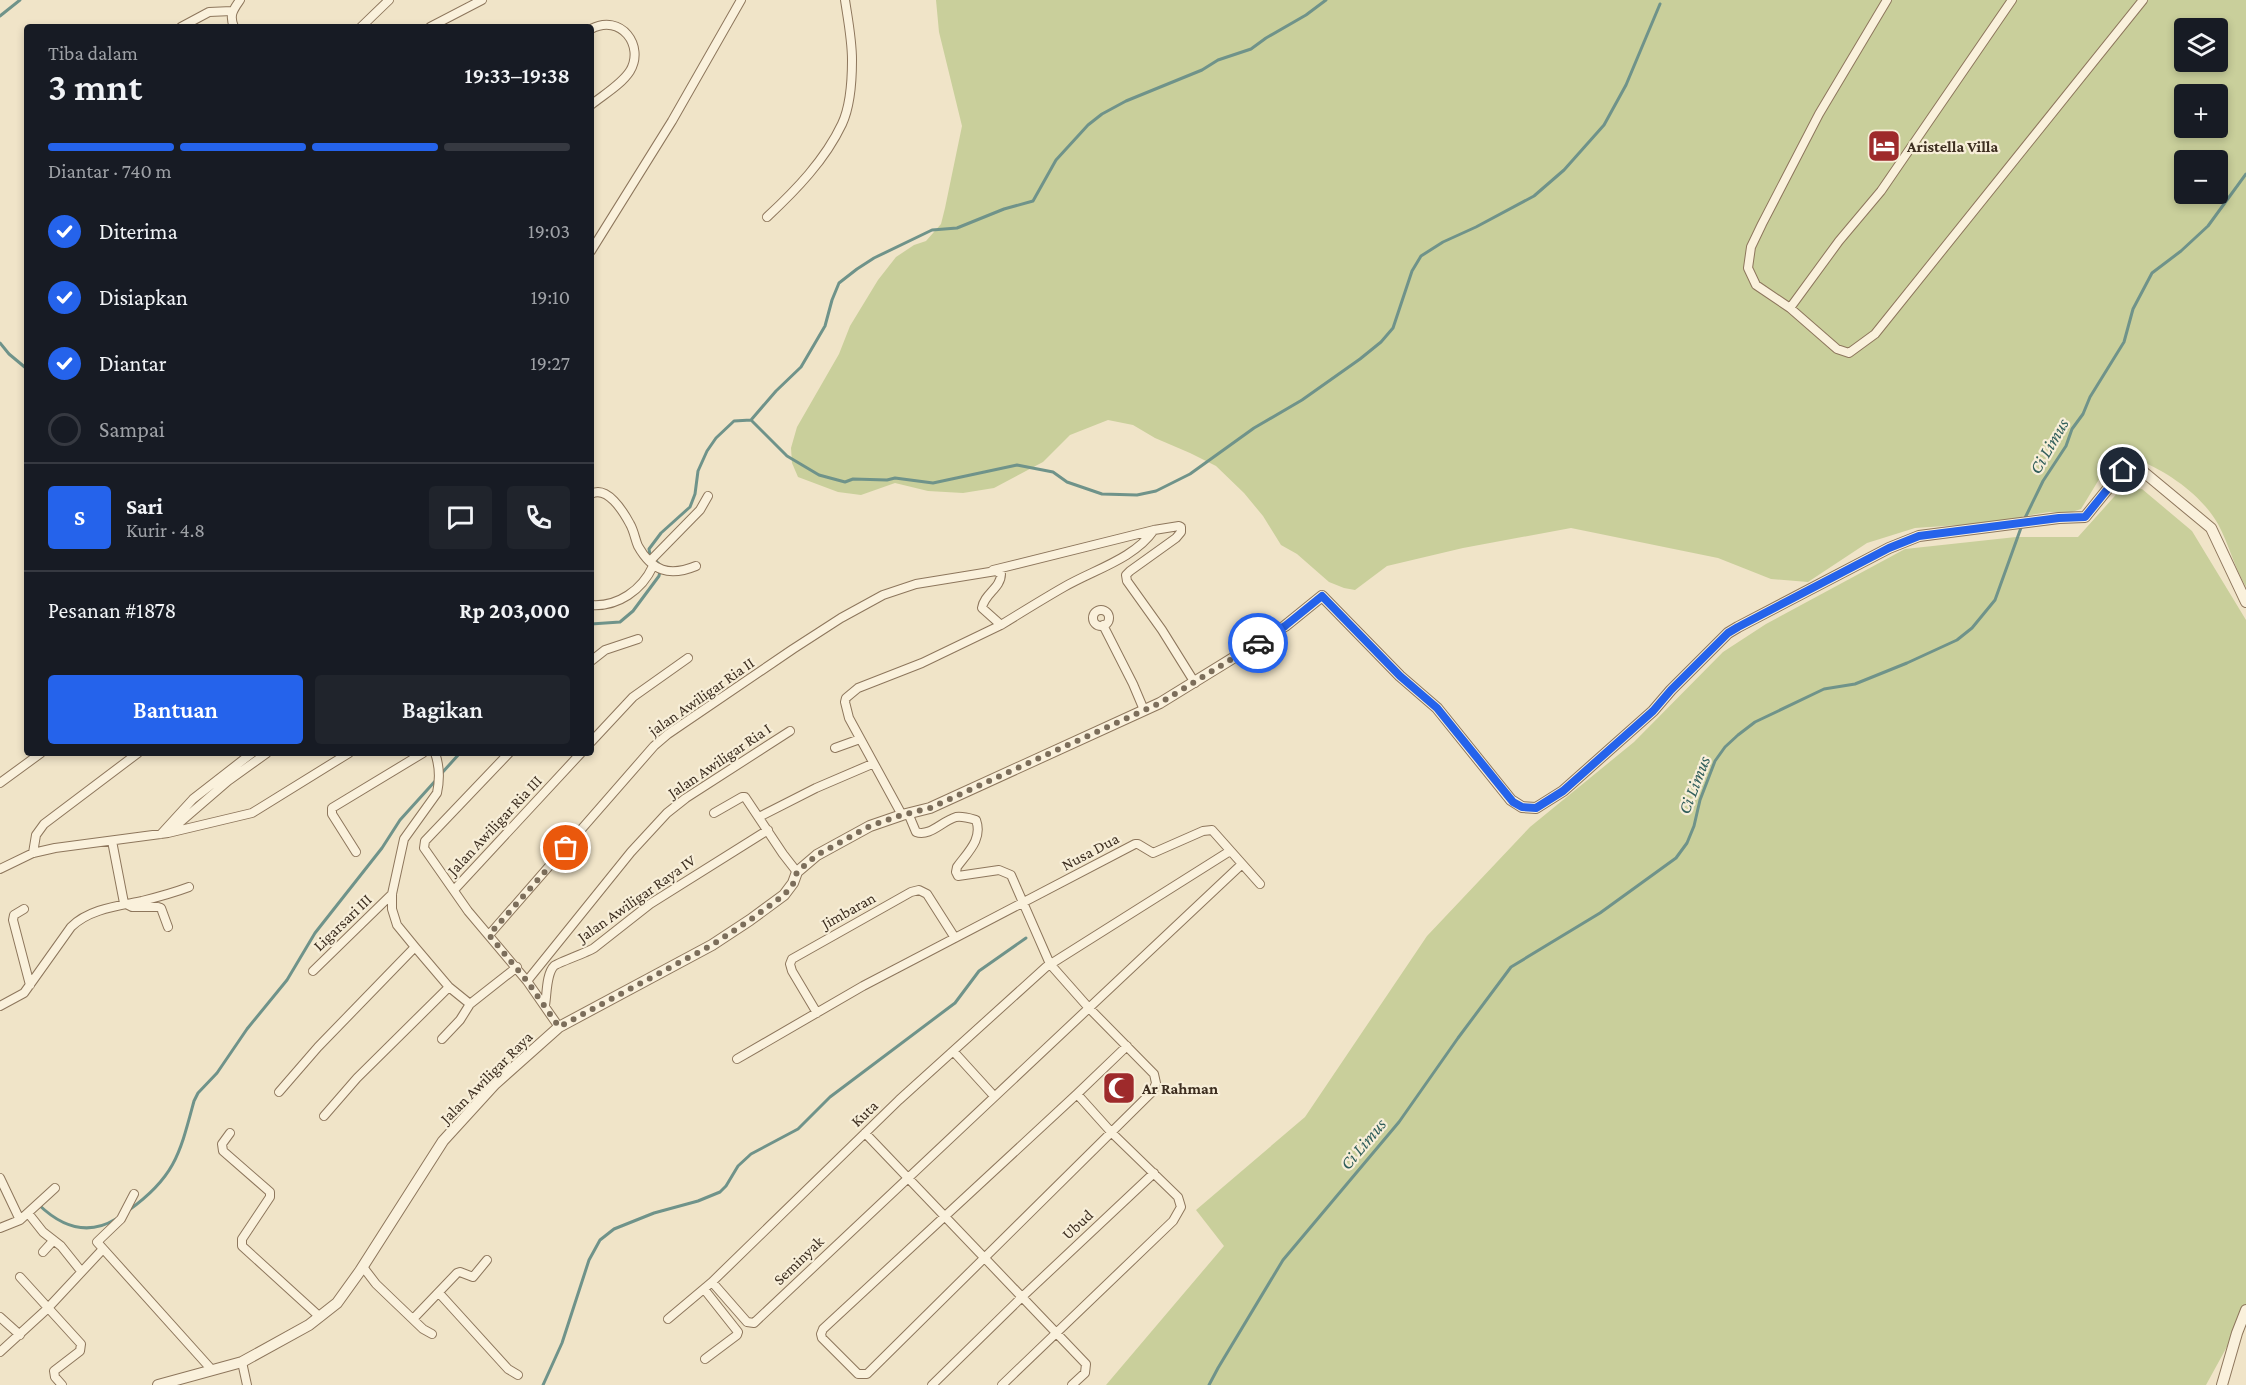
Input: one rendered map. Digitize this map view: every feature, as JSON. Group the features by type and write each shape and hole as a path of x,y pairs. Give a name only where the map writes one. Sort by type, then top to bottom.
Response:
{"street":[{"path":"233,24 232,11 240,0"},
{"path":"364,24 389,0"},
{"path":"436,24 482,0"},
{"path":"594,246 672,121 741,0"},
{"path":"767,217 792,194 823,157 843,122 848,102 852,60 845,0"},
{"path":"1887,0 1819,114 1751,247 1749,268 1756,285 1790,308 1837,349 1849,353 1875,334 2143,0"},
{"path":"1790,308 1839,241 1881,191 2012,0"},
{"path":"187,24 209,12 232,11"},
{"path":"594,28 614,24 628,36 634,53 630,71 594,102"},
{"name":"Jalan Awiligar Raya","path":"158,1385 242,1362 290,1337 337,1303 363,1267 443,1141 495,1084 559,1027 712,945 784,895 793,884 797,872 817,855 853,834 905,814 930,808 1160,703 1285,626 1322,596 1400,676 1437,708 1511,800 1516,805 1529,808 1536,808 1563,791 1653,711 1728,633 1738,627 1889,548 1919,536 2059,518 2085,517 2123,470 2129,466 2140,469 2208,524 2246,602"},
{"path":"594,493 600,490 607,493 630,524 638,546 651,563 669,572 682,572 696,566"},
{"path":"594,605 604,605 625,598 642,583 651,563 700,510 708,496"},
{"name":"jalan Awiligar Ria II","path":"489,935 654,746 668,734 841,618 898,589 993,570 1154,530 1179,526 1181,532 1126,575 1127,581 1162,630 1195,683"},
{"path":"1126,1046 823,1329 822,1338 858,1374 867,1374 1154,1091 1156,1083 1154,1074 1088,1007 1050,964 1014,880 1007,872 999,870 958,876 957,867 978,839 979,828 975,820 963,816 953,818 924,834 916,832 872,764 847,712 845,702 849,694 858,688 922,663 1000,625 1065,586 1122,557 1148,538 1154,530"},
{"path":"993,570 1001,574 1001,579 984,600 982,608 1000,625"},
{"path":"1103,625 1144,710"},
{"path":"594,659 605,650 638,639"},
{"path":"594,739 633,698 688,658"},
{"name":"Jalan Awiligar Ria I","path":"527,981 631,852 667,813 686,798 790,731"},
{"path":"835,748 860,739"},
{"path":"0,783 37,756"},
{"path":"33,853 36,835 44,824 134,756"},
{"path":"164,834 192,798 248,756"},
{"path":"164,834 263,756"},
{"path":"0,869 33,853 71,845 112,842 164,834 252,813 344,756"},
{"path":"356,852 332,814 332,808 418,756"},
{"path":"436,756 440,769 436,793 404,839 392,894 394,919 449,987 470,1004"},
{"path":"506,756 425,841 424,849 527,981 559,1027"},
{"name":"Jalan Awiligar Ria III","path":"454,890 578,756"},
{"path":"759,817 816,788 872,764"},
{"path":"714,813 743,796 797,872"},
{"name":"Jalan Awiligar Raya IV","path":"545,1005 551,972 557,964 585,954 650,904 768,830"},
{"name":"Nusa Dua","path":"1024,904 1135,844 1153,853 1203,831 1212,830 1260,884"},
{"path":"112,842 124,903"},
{"path":"1050,964 1230,851"},
{"path":"906,1178 1242,864"},
{"path":"0,1006 24,993 71,927 80,919 124,903 168,895 189,887"},
{"name":"Jimbaran","path":"817,1013 792,971 790,964 792,958 911,892 919,890 927,894 955,938"},
{"name":"Ligarsari III","path":"314,971 392,894"},
{"path":"124,903 132,907 158,906 161,908 168,927"},
{"path":"737,1059 955,938 1024,904"},
{"path":"24,909 14,915 13,920 30,986"},
{"path":"279,1092 318,1047 415,947"},
{"name":"Kuta","path":"668,1319 712,1282 899,1100 1050,964"},
{"path":"442,1039 460,1020 470,1004 516,967"},
{"path":"324,1116 357,1078 449,987"},
{"path":"954,1052 994,1096"},
{"path":"1002,1385 1173,1221 1181,1207 1178,1197 1112,1133 1077,1094"},
{"path":"230,1133 222,1144 223,1151 270,1191 270,1197 242,1239 242,1246 320,1317"},
{"path":"865,1133 1086,1364 1085,1373 1072,1385"},
{"name":"Ubud","path":"1022,1297 1154,1173"},
{"path":"0,1178 20,1220"},
{"name":"Seminyak","path":"712,1282 747,1322 754,1323 906,1178"},
{"path":"0,1228 20,1220 55,1188"},
{"path":"134,1194 121,1219 97,1242 212,1370"},
{"path":"28,1213 53,1241 61,1246 81,1271"},
{"path":"43,1252 53,1241"},
{"path":"0,1352 47,1309 103,1249"},
{"path":"413,1319 457,1273 473,1277 487,1260"},
{"path":"363,1267 376,1284 432,1334"},
{"path":"20,1276 47,1309 81,1344 80,1352 54,1371 55,1377 62,1385"},
{"path":"704,1289 738,1332 705,1359"},
{"path":"439,1293 508,1369 518,1375"},
{"path":"933,1385 1022,1297"},
{"path":"2222,1385 2246,1310"},
{"path":"0,1317 20,1335"},
{"path":"242,1362 247,1385"}],"green space":[{"path":"936,0 2246,0 2246,587 2218,524 2204,504 2184,486 2151,466 2137,460 2117,457 2109,463 2081,509 2069,513 2049,512 2025,516 1995,525 1915,528 1867,543 1808,582 1771,579 1718,558 1571,528 1463,548 1387,566 1355,590 1329,582 1297,554 1281,545 1263,516 1244,493 1216,466 1155,438 1133,425 1108,420 1070,435 1043,462 994,488 963,493 928,491 895,483 861,495 838,492 798,477 792,463 791,448 797,427 839,354 850,326 878,280 896,257 914,245 926,241 941,224 962,126 939,32"},
{"path":"2122,488 2142,489 2192,531 2246,620 2246,1312 2206,1385 1106,1385 1224,1246 1196,1210 1305,1117 1427,936 1530,827 1634,742 1723,652 1766,624 1905,549 2016,537 2078,537"}],"waterway":[{"path":"0,16 20,0"},
{"path":"751,420 801,367 825,326 839,283 857,269 874,258 932,230 957,228 1004,209 1033,201 1056,160 1088,125 1102,114 1126,101 1202,70 1218,60 1251,49 1326,0"},
{"path":"659,564 650,555 649,549 661,533 690,507 695,494 698,471 707,451 716,438 734,421 751,420 787,456 819,475 845,482 853,479 887,480 895,478 933,483 1017,465 1053,472 1067,482 1102,494 1137,495 1156,491 1190,474 1254,428 1302,400 1381,342 1393,328 1412,271 1421,256 1443,242 1534,196 1564,170 1604,125 1626,85 1660,4"},
{"name":"Ci Limus","path":"2025,518 2043,481 2066,446 2072,429 2124,342 2133,309 2152,273 2208,226 2246,174"},
{"path":"0,343 24,366"},
{"name":"Ci Limus","path":"1209,1385 1283,1260 1399,1122 1511,967 1600,913 1676,858 1687,843 1694,826 1700,800 1715,761 1725,747 1755,722 1824,689 1855,684 1907,663 1957,640 1972,628 1995,600 2022,525"},
{"path":"594,624 620,622 633,611 659,576 660,571"},
{"path":"441,774 457,756"},
{"path":"129,1210 157,1186 174,1163 198,1093 217,1073 247,1029 287,980 315,933 382,848 400,820 437,779"},
{"path":"543,1385 562,1343 589,1260 600,1240 614,1229 654,1213 698,1201 720,1192 738,1166 751,1154 798,1129 830,1097 955,1003 979,971 1026,938"},
{"path":"39,1205 57,1219 76,1227 95,1227 116,1219"}],"way so far":[{"path":"566,848 489,935 527,981 559,1027 712,945 784,895 803,865 853,834 902,815 930,808 1160,703 1258,643"}],"place":[{"name":"Aristella Villa","path":"1884,146"},
{"name":"Ar Rahman","path":"1119,1088"}],"route":[{"path":"1258,643 1285,626 1322,596 1400,676 1437,708 1516,805 1536,808 1563,791 1653,711 1728,633 1738,627 1889,548 1919,536 2059,518 2085,517 2123,470"}]}
